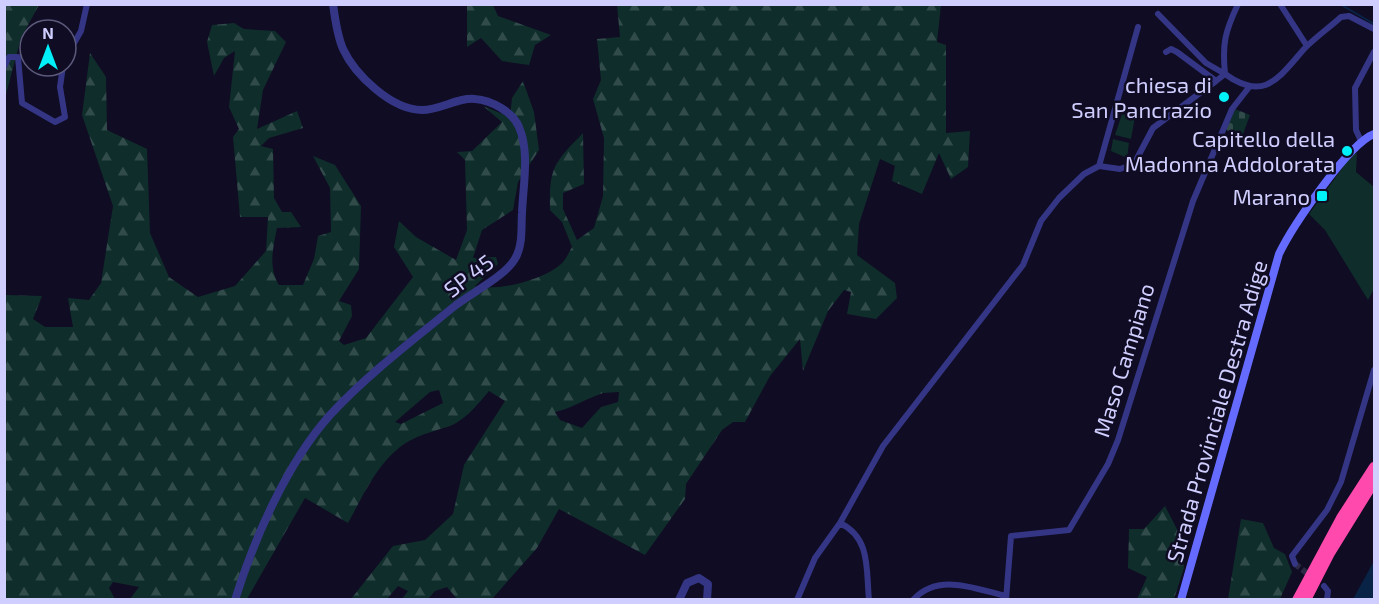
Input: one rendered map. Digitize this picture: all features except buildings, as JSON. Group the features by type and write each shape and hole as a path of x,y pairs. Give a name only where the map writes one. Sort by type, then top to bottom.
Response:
{"highway":[{"path":"1297,600 1341,518 1374,467"},
{"path":"1306,600 1330,553 1374,482"}],"main road":[{"path":"1361,141 1374,134"},
{"name":"Strada Provinciale Destra Adige","path":"1181,600 1279,254 1289,234 1361,141"}],"street":[{"path":"78,36 87,4"},
{"name":"SP 45","path":"235,600 251,554 280,492 308,444 330,415 456,305 511,265 520,250 524,162 520,127 512,115 499,106 474,98 437,109 419,110 399,105 350,60 338,34 333,4"},
{"path":"1225,74 1222,46 1226,28 1238,4"},
{"path":"1280,4 1307,46"},
{"path":"1158,14 1213,69 1250,86 1264,87 1274,82 1307,46 1341,17 1348,16 1374,29"},
{"path":"797,600 815,558 840,523 883,446 1023,265 1041,221 1059,198 1076,182 1099,166 1138,27"},
{"path":"1166,52 1171,49 1177,52 1216,81"},
{"path":"1361,141 1356,130 1355,88 1374,52"},
{"path":"4,67 9,57 18,57"},
{"path":"1099,166 1120,169 1134,164 1153,128 1225,74"},
{"path":"20,78 22,103 55,122 65,117 65,102 60,87 61,78"},
{"name":"Maso Campiano","path":"1006,598 1011,536 1069,530 1108,464 1118,440 1193,201 1232,109 1250,86"},
{"path":"1295,564 1292,556 1327,510 1341,482 1374,370"},
{"path":"840,523 852,529 864,549 869,600"},
{"path":"679,600 687,583 699,578 708,584 707,600"},
{"path":"913,600 930,586 942,583 1006,598"},
{"path":"1324,586 1328,591 1327,600"}],"green space":[{"path":"5,5 39,5 32,18 18,18 18,49 5,98"},
{"path":"467,5 493,5 498,16 551,35 535,45 529,65 502,61 481,38 467,47"},
{"path":"617,5 941,5 937,42 946,45 946,133 970,131 968,167 951,179 939,153 922,194 892,181 895,166 880,159 859,224 857,255 895,283 897,298 876,319 847,314 851,292 844,290 828,311 803,371 800,339 770,376 745,422 733,422 722,430 686,484 685,499 645,555 559,509 537,548 492,599 457,599 447,587 435,591 428,599 402,599 408,591 398,586 387,599 351,599 393,546 425,540 453,514 464,465 505,401 489,391 470,412 453,425 411,440 391,455 370,482 348,523 305,498 247,599 130,599 139,587 113,582 109,588 115,599 5,600 5,295 42,296 33,319 45,327 73,327 68,298 89,300 101,283 113,206 82,115 90,53 106,77 107,130 147,149 150,233 169,277 198,297 235,286 266,251 268,217 240,217 233,137 239,129 229,107 235,51 224,58 214,76 207,42 212,25 234,23 244,29 275,31 286,42 263,90 257,129 297,111 303,128 269,138 261,146 273,149 274,198 282,212 291,212 301,227 277,228 272,257 273,271 279,285 303,285 314,259 318,236 331,232 330,188 313,156 335,165 361,206 359,269 339,301 351,305 352,316 339,341 344,345 366,338 413,277 394,247 399,221 416,237 456,260 467,230 465,160 457,152 472,151 502,122 483,106 510,117 512,98 523,81 534,112 539,150 518,182 513,210 482,230 473,258 496,257 498,264 475,286 507,286 532,280 553,270 564,260 572,247 562,222 550,210 552,175 565,152 583,133 584,184 563,193 563,209 577,240 594,228 603,196 604,138 593,99 601,80 597,39 620,37","holes":["439,390 443,403 401,424 395,422 430,392","619,392 618,402 601,407 582,428 560,420 555,412 603,393"]},
{"path":"1235,109 1250,115 1242,137 1226,130"},
{"path":"1122,114 1135,117 1131,139 1115,135"},
{"path":"1113,139 1129,143 1127,158 1111,151"},
{"path":"1357,153 1356,172 1374,187 1374,289 1368,300 1325,230 1309,214 1351,156"},
{"path":"1165,506 1179,533 1184,568 1174,599 1137,599 1147,577 1128,568 1129,529 1144,529"},
{"path":"1241,519 1263,523 1274,548 1285,554 1292,572 1280,599 1228,599"}],"water":[{"path":"1374,561 1374,599 1353,599"}],"waterway":[{"path":"1340,4 1374,24"}],"tunnel":[{"path":"1295,564 1312,577"}],"place":[{"name":"chiesa di San Pancrazio","path":"1224,97"},
{"name":"Capitello della Madonna Addolorata","path":"1347,151"},
{"name":"Marano","path":"1322,196"}]}
